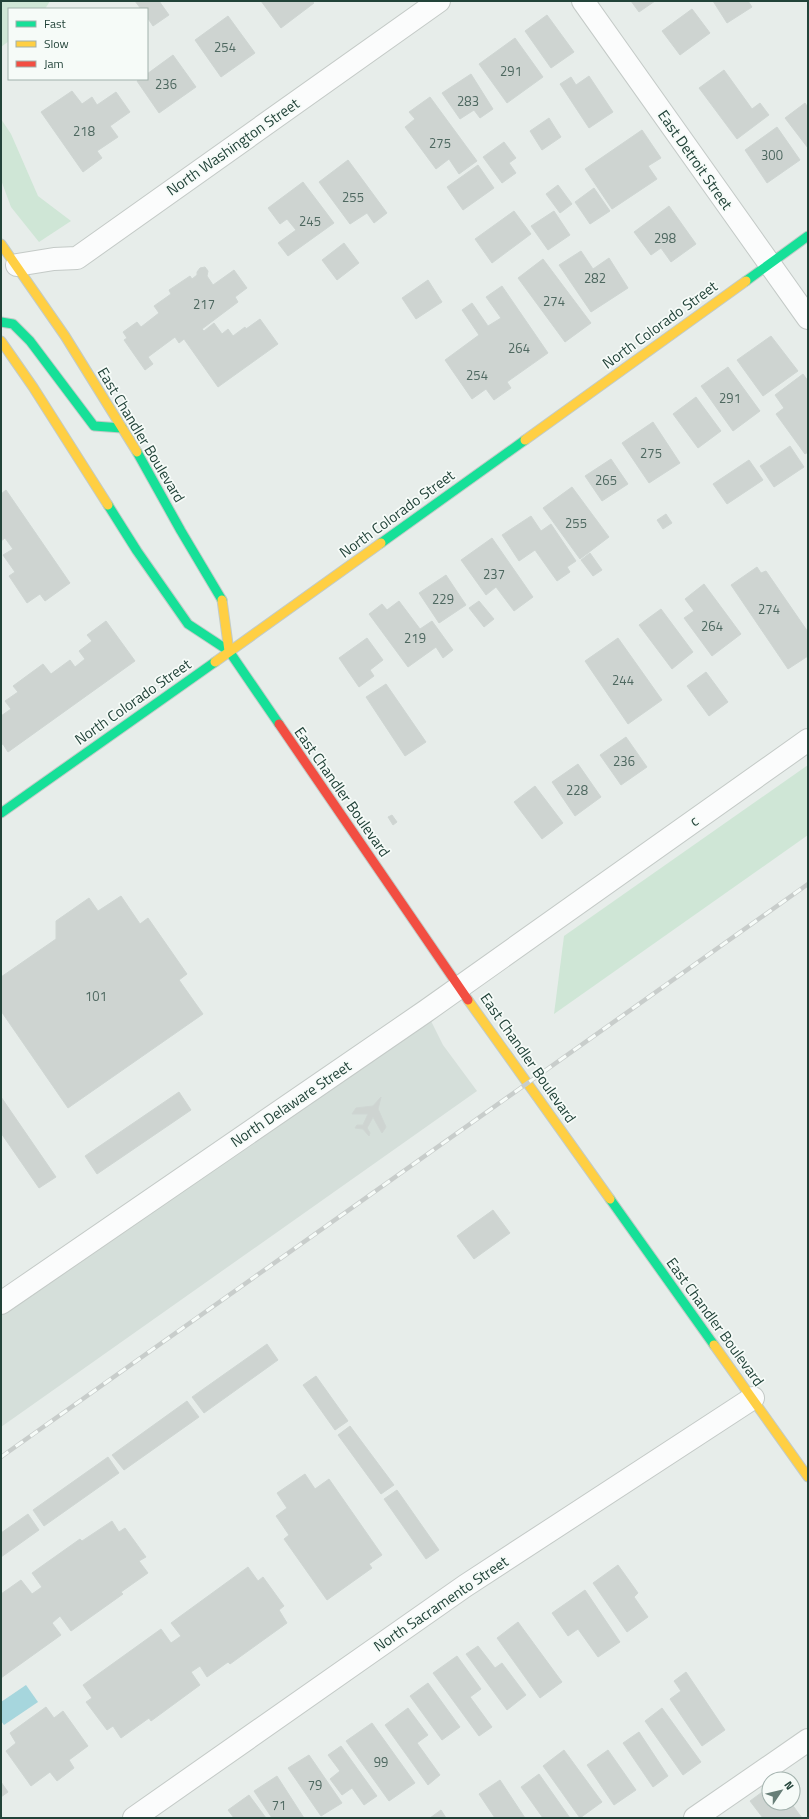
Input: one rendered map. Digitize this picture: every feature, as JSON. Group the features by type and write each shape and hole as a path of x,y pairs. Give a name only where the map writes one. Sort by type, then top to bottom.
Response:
{"main road":[{"name":"North Colorado Street","path":"1,813 808,236"},
{"name":"East Chandler Boulevard","path":"1,244 64,336 146,466 181,531 223,601 229,651"},
{"path":"1,322 13,324 25,335 94,426 122,428"},
{"name":"East Chandler Boulevard","path":"1,340 37,393 137,551 188,624 229,651 460,988 808,1477"}],"street":[{"name":"North Washington Street","path":"17,266 54,259 77,258 439,1"},
{"name":"East Detroit Street","path":"583,1 808,318"},
{"name":"c","path":"580,903 808,740"},
{"name":"North Delaware Street","path":"1,1303 460,988 580,903"},
{"name":"North Sacramento Street","path":"134,1818 465,1586 753,1398"},
{"path":"694,1818 808,1740"}],"shaded area":[{"path":"426,1011 443,1045 477,1091 1,1427 1,1303"}],"green space":[{"path":"1,1 50,1 46,8 8,8 8,42 1,47"},
{"path":"1,119 11,134 38,196 71,221 39,242 11,207 1,180"},
{"path":"808,765 808,835 554,1014 564,936"}],"water":[{"path":"26,1685 38,1702 4,1725 1,1721 1,1702"}],"building":[{"path":"135,1 159,1 169,15 153,26 148,18 148,8 140,8"},
{"path":"261,1 312,1 314,3 281,28"},
{"path":"631,1 655,1 639,12"},
{"path":"713,1 748,1 752,7 727,23"},
{"path":"692,9 710,33 680,55 662,31"},
{"path":"547,15 574,52 551,68 525,31"},
{"path":"228,16 255,53 221,77 195,40"},
{"path":"515,38 543,77 507,103 479,64"},
{"path":"173,55 196,87 159,113 137,81 148,80 148,73"},
{"path":"724,70 752,109 760,103 769,115 737,139 699,88"},
{"path":"471,74 493,109 480,118 474,110 460,119 442,93"},
{"path":"589,76 613,112 589,128 560,84 571,77 576,85"},
{"path":"72,91 82,104 92,97 97,105 116,92 130,112 110,126 118,137 97,151 102,158 83,172 41,112"},
{"path":"430,97 477,161 459,174 449,159 436,169 405,127 415,119 409,112"},
{"path":"805,103 807,106 808,105 808,148 785,118"},
{"path":"549,118 561,137 542,150 530,131"},
{"path":"777,127 800,160 767,183 745,150"},
{"path":"642,130 661,158 648,166 657,179 612,209 585,169"},
{"path":"504,142 516,158 509,163 516,173 502,183 483,157"},
{"path":"348,160 387,213 374,223 367,213 350,224 319,182"},
{"path":"478,165 494,188 463,210 447,187"},
{"path":"303,182 334,223 288,256 278,243 296,230 287,219 280,224 268,208"},
{"path":"558,185 572,204 560,213 546,194"},
{"path":"594,188 610,211 590,224 575,202"},
{"path":"669,206 696,244 671,262 661,248 651,255 634,232"},
{"path":"514,211 531,234 492,263 475,239"},
{"path":"554,211 570,235 548,250 531,226"},
{"path":"344,243 359,263 337,280 322,260"},
{"path":"581,251 593,269 609,258 628,288 591,312 559,265"},
{"path":"543,259 591,323 565,342 518,278"},
{"path":"205,267 208,271 207,276 213,285 234,270 247,288 235,297 238,302 202,329 204,331 214,323 222,334 228,329 233,336 245,327 246,329 260,319 278,344 218,387 184,339 179,343 175,337 148,357 153,364 145,370 124,340 127,338 123,332 137,322 141,327 159,313 154,306 171,294 169,290 190,276 192,279 197,275 200,268"},
{"path":"428,280 442,302 416,319 402,298"},
{"path":"502,286 548,353 507,382 511,388 494,400 486,389 472,399 445,360 479,335 462,310 472,303 488,326 501,318 486,297"},
{"path":"771,336 798,371 763,396 737,360"},
{"path":"728,367 760,411 733,431 701,386"},
{"path":"803,374 808,381 808,452 805,454 776,414 784,408 775,395"},
{"path":"696,397 721,431 698,448 673,414"},
{"path":"653,422 680,463 649,483 622,443"},
{"path":"790,446 804,467 774,487 760,466"},
{"path":"611,459 628,484 602,501 585,476"},
{"path":"749,460 763,480 727,504 713,484"},
{"path":"572,487 609,537 580,559 543,508"},
{"path":"6,490 70,583 45,601 40,594 27,603 9,576 15,572 3,555 13,549 5,538 1,541 1,494"},
{"path":"666,514 672,523 663,529 657,520"},
{"path":"531,516 541,531 551,524 576,561 567,567 570,572 557,581 535,550 519,561 502,535"},
{"path":"492,538 533,597 514,611 496,587 486,595 461,560"},
{"path":"590,553 602,570 593,576 581,560"},
{"path":"757,567 761,573 766,571 808,632 808,656 788,669 731,585"},
{"path":"446,575 466,605 439,623 419,593"},
{"path":"704,584 741,634 712,656 684,618 694,611 685,599"},
{"path":"399,601 420,629 432,621 453,650 443,658 436,647 408,667 369,614 382,604 387,610"},
{"path":"479,601 494,619 484,627 469,608"},
{"path":"661,609 693,652 672,669 639,625"},
{"path":"106,621 135,661 8,752 3,744 1,745 1,716 11,709 5,701 18,692 13,686 43,664 51,674 70,660 75,667 85,659 79,651 92,641 87,635"},
{"path":"367,638 383,660 370,670 374,676 359,687 339,658"},
{"path":"618,638 662,700 628,724 585,661"},
{"path":"706,672 728,702 709,716 687,686"},
{"path":"386,684 426,742 405,756 366,697"},
{"path":"626,737 647,767 621,785 600,755"},
{"path":"578,764 601,797 575,816 552,782"},
{"path":"535,786 563,823 542,839 514,802"},
{"path":"392,815 397,822 393,825 388,817"},
{"path":"121,896 140,924 148,918 187,974 179,980 203,1014 68,1108 1,1011 1,977 56,939 56,921 89,898 98,911"},
{"path":"179,1092 191,1110 97,1174 85,1156"},
{"path":"1,1097 56,1177 39,1188 1,1133"},
{"path":"381,1097 378,1109 386,1127 382,1133 373,1117 367,1128 370,1133 369,1136 363,1129 355,1128 357,1125 363,1125 368,1114 352,1114 356,1108 373,1106"},
{"path":"493,1210 510,1233 474,1259 457,1236"},
{"path":"267,1344 278,1360 204,1413 192,1397"},
{"path":"316,1376 348,1421 335,1430 303,1385"},
{"path":"187,1401 199,1417 124,1470 112,1455"},
{"path":"350,1426 394,1485 381,1494 338,1435"},
{"path":"108,1457 119,1473 44,1526 33,1510"},
{"path":"305,1474 315,1489 329,1479 382,1555 369,1564 372,1568 327,1600 284,1539 289,1535 276,1516 287,1508 277,1493"},
{"path":"397,1490 439,1550 426,1559 384,1499"},
{"path":"28,1514 39,1530 1,1557 1,1533"},
{"path":"112,1521 119,1532 125,1528 146,1557 139,1561 148,1573 121,1592 123,1594 71,1631 60,1616 52,1623 61,1635 1,1678 1,1594 21,1580 32,1594 42,1587 32,1573 80,1539 82,1541"},
{"path":"618,1565 638,1593 634,1597 648,1617 627,1632 593,1583"},
{"path":"248,1567 258,1581 263,1577 284,1606 279,1610 287,1623 230,1664 228,1662 207,1677 200,1666 191,1672 200,1685 151,1721 149,1718 121,1738 113,1726 107,1730 86,1702 92,1698 83,1685 161,1629 171,1643 181,1636 171,1623"},
{"path":"585,1590 620,1642 598,1657 578,1629 568,1636 552,1613"},
{"path":"518,1622 562,1682 540,1698 497,1638"},
{"path":"478,1646 495,1668 502,1663 526,1695 507,1710 466,1654"},
{"path":"457,1656 481,1689 470,1697 492,1727 479,1736 433,1673"},
{"path":"686,1672 725,1730 702,1746 670,1699 681,1691 674,1681"},
{"path":"428,1683 460,1727 442,1740 410,1696"},
{"path":"46,1707 54,1718 63,1711 88,1746 69,1760 74,1768 57,1781 50,1772 31,1786 6,1751 16,1743 10,1733"},
{"path":"408,1708 428,1735 417,1743 440,1775 428,1785 385,1725"},
{"path":"662,1708 701,1762 683,1775 645,1721"},
{"path":"372,1723 415,1783 389,1801 346,1741"},
{"path":"639,1732 668,1776 653,1787 623,1743"},
{"path":"341,1746 377,1796 364,1805 352,1788 342,1795 330,1779 340,1771 328,1755"},
{"path":"564,1750 602,1802 580,1818 543,1766"},
{"path":"608,1750 636,1790 614,1805 587,1765"},
{"path":"309,1755 342,1803 321,1816 288,1768"},
{"path":"539,1774 570,1818 543,1818 521,1787"},
{"path":"277,1776 304,1818 272,1818 254,1791"},
{"path":"500,1780 525,1818 495,1818 479,1794"},
{"path":"1,1782 8,1792 1,1797"},
{"path":"761,1793 761,1811 797,1811 802,1818 763,1818 750,1801"},
{"path":"249,1795 266,1818 234,1818 228,1810"},
{"path":"441,1810 446,1818 430,1818"}],"railway":[{"path":"1,1457 808,884"}],"traffic: fast":[{"path":"746,281 808,236"},
{"path":"1,322 13,324 30,341 94,426 122,428"},
{"path":"381,543 525,440"},
{"path":"137,452 222,600"},
{"path":"108,505 137,551 188,624 229,651 279,724"},
{"path":"1,813 215,662"},
{"path":"610,1199 714,1345"}],"traffic: slow":[{"path":"1,244 65,336 137,452"},
{"path":"525,440 746,281"},
{"path":"1,341 33,387 108,505"},
{"path":"215,662 381,543"},
{"path":"222,600 229,651"},
{"path":"468,1000 610,1199"},
{"path":"714,1345 808,1477"}],"traffic: jam":[{"path":"279,724 468,1000"}]}
